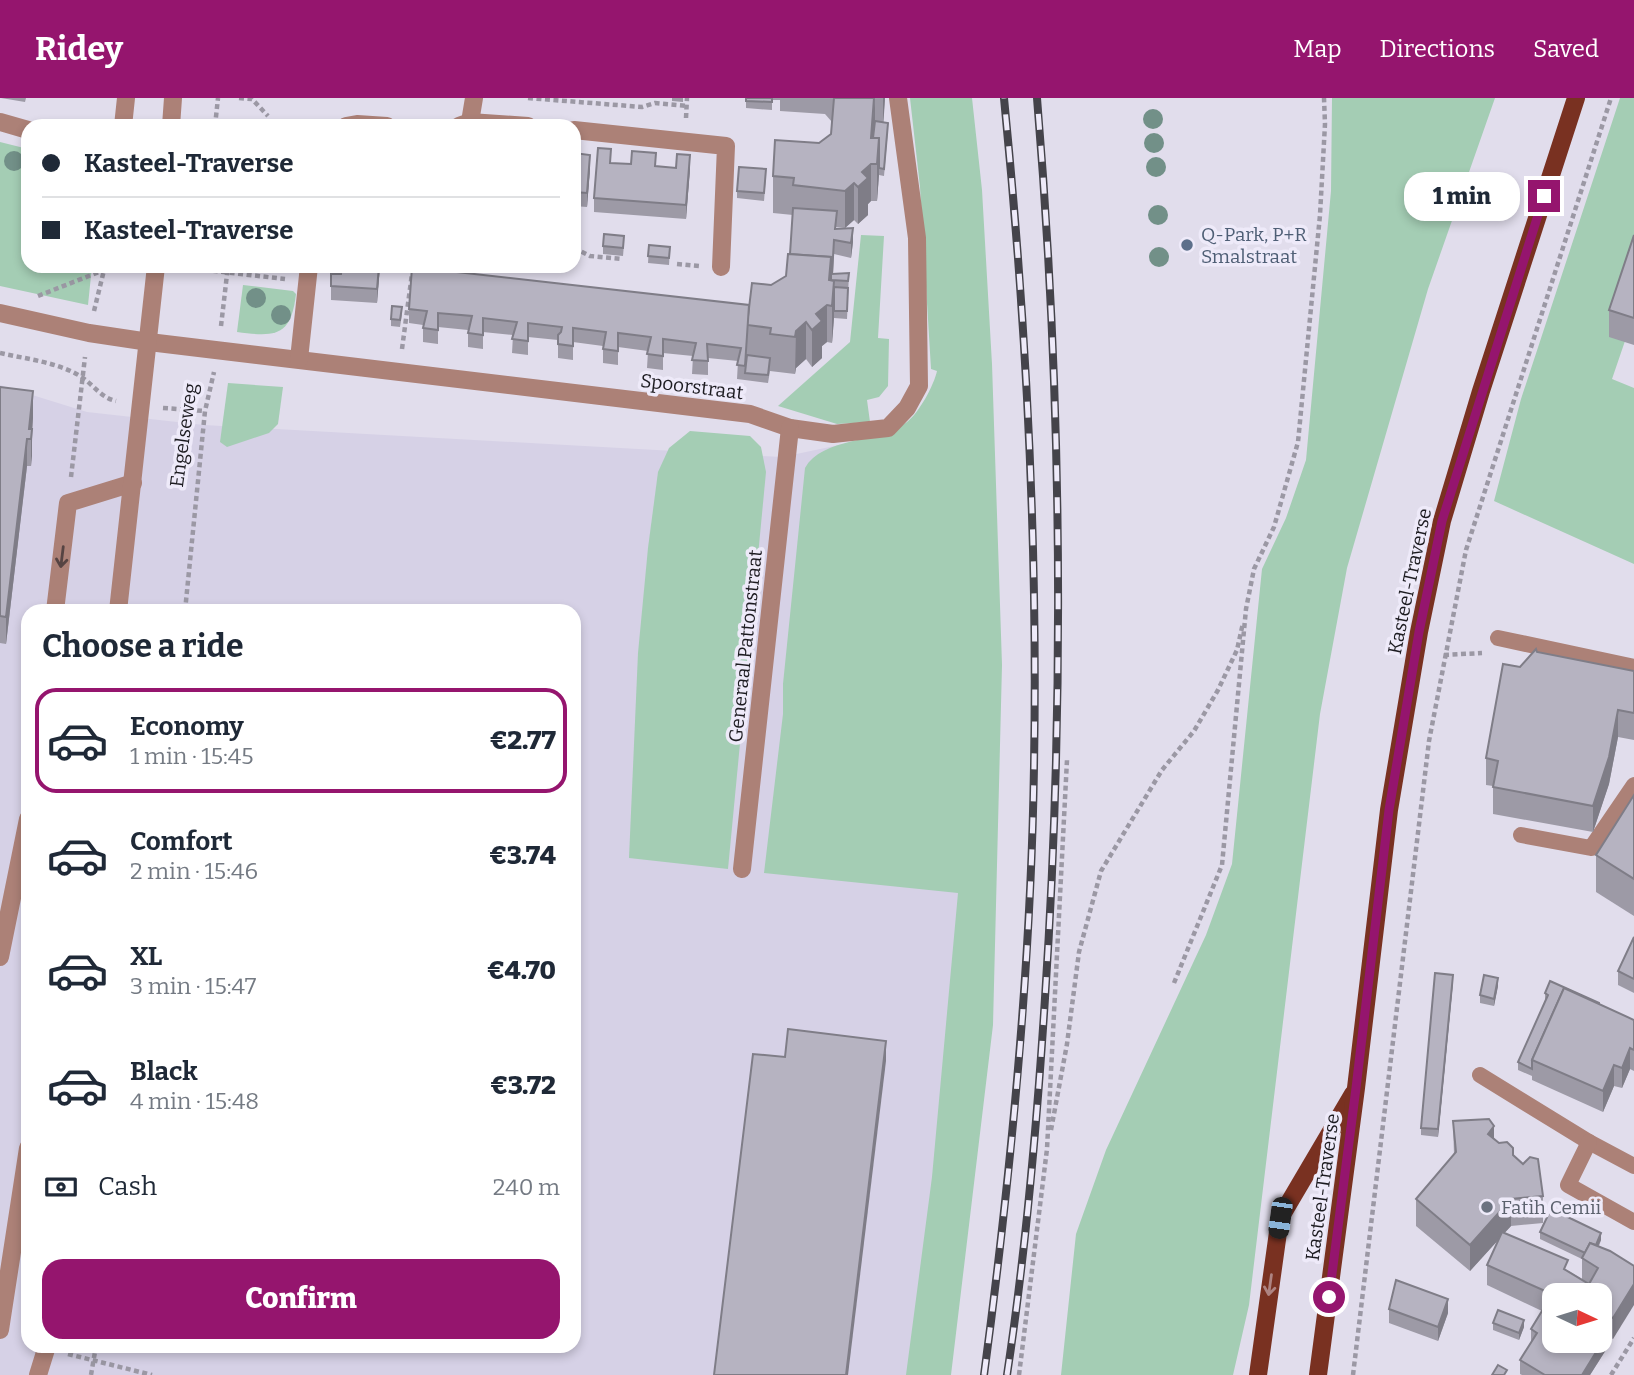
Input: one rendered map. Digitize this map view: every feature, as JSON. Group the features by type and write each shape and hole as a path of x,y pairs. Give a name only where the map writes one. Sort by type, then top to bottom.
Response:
{"main road":[{"name":"Kasteel-Traverse","path":"1318,1375 1389,810 1419,632 1442,521 1485,378 1576,98"},
{"name":"Kasteel-Traverse","path":"1258,1375 1280,1218 1356,1088"}],"street":[{"path":"124,119 126,98"},
{"path":"172,119 173,98"},
{"path":"466,119 474,98"},
{"name":"Spoorstraat","path":"0,313 89,333 149,342 750,414 790,428 833,434 888,428 907,408 919,386 916,238 898,98"},
{"path":"0,122 21,128"},
{"path":"581,131 726,146 721,267"},
{"path":"119,604 155,273"},
{"path":"299,359 308,274"},
{"name":"Generaal Pattonstraat","path":"742,869 790,428"},
{"path":"56,604 68,503 133,482"},
{"path":"0,957 21,878"},
{"path":"0,1330 21,1194"},
{"path":"38,1375 45,1353"}],"lane":[{"path":"1497,638 1634,667"},
{"path":"1521,835 1591,848 1634,785"},
{"path":"1480,1076 1634,1166"},
{"path":"1589,1142 1568,1185 1634,1222"}],"path":[{"path":"216,119 218,98"},
{"path":"239,98 252,99 268,116"},
{"path":"528,98 642,107 655,103 687,106"},
{"path":"1019,1375 1047,1149 1067,1044 1079,952 1101,871 1162,770 1194,731 1237,650 1254,569 1274,527 1298,442 1320,215 1324,98"},
{"path":"1353,1375 1429,741 1444,655 1466,550 1611,98"},
{"path":"581,252 590,256 624,259"},
{"path":"35,297 92,273"},
{"path":"68,503 82,376 103,273"},
{"name":"Engelseweg","path":"186,604 205,411 219,349 227,273"},
{"path":"399,371 412,273"},
{"path":"0,354 62,367 82,376 108,400 142,406 205,411"},
{"path":"1174,983 1222,866 1246,609"},
{"path":"1444,655 1480,654 1497,638"},
{"path":"1047,1149 1067,760"},
{"path":"1611,1375 1634,1338"},
{"path":"91,1375 95,1353"},
{"path":"95,1359 152,1375"}],"shaded area":[{"path":"0,385 87,412 204,425 782,457 992,413 927,1375 0,1375"}],"green space":[{"path":"910,98 972,98 982,190 992,364 1002,665 993,1025 951,1375 906,1375 932,1177 958,893 764,873 783,714 783,684 805,468 813,458 837,445 882,434 907,422 925,398 937,371 931,369 920,187"},
{"path":"1332,98 1495,98 1428,289 1347,568 1320,714 1249,1305 1233,1375 1061,1375 1076,1234 1106,1150 1206,935 1232,864 1262,569 1286,518 1306,460 1331,191"},
{"path":"1620,98 1634,98 1634,262 1625,341 1612,379 1634,388 1634,564 1494,501 1521,399"},
{"path":"0,142 21,147 21,273 91,273 88,305 0,286"},
{"path":"861,235 884,236 878,338 889,339 888,386 879,397 867,400 870,422 837,424 778,406 850,342"},
{"path":"243,285 293,291 296,294 294,308 285,326 271,334 237,332"},
{"path":"228,383 283,387 278,424 269,433 227,447 220,442"},
{"path":"690,431 750,436 761,447 766,472 728,869 629,858 638,653 658,472 669,448"}],"building":[{"path":"746,98 772,98 772,102 746,101"},
{"path":"834,98 874,98 871,138 879,138 877,164 871,164 862,172 868,178 858,187 854,183 845,191 793,185 794,178 773,176 775,140 819,143 831,134"},
{"path":"875,121 888,123 884,169 879,168 879,138 873,138"},
{"path":"598,148 611,149 610,163 631,164 632,151 656,153 655,166 676,168 677,154 690,155 686,205 594,198"},
{"path":"581,154 590,155 587,193 581,193"},
{"path":"739,167 766,169 764,193 737,191"},
{"path":"793,208 837,211 835,229 853,228 851,243 834,240 832,274 849,273 848,281 831,280 831,257 790,254"},
{"path":"604,234 624,236 623,248 603,246"},
{"path":"1634,235 1634,318 1609,310"},
{"path":"649,245 670,247 669,258 648,256"},
{"path":"788,254 831,257 829,280 834,281 832,306 827,305 816,314 822,321 812,330 806,322 796,331 795,337 770,334 771,328 747,325 752,283 771,285 786,276"},
{"path":"378,273 377,289 331,286 331,274"},
{"path":"412,273 465,273 749,305 745,366 737,365 741,348 707,344 708,361 692,360 696,343 663,339 663,356 647,354 651,337 618,333 618,351 603,349 606,332 573,328 573,346 558,344 562,327 528,323 528,341 512,339 517,322 483,318 483,335 468,333 472,316 438,313 438,330 423,328 427,311 409,309"},
{"path":"834,287 848,288 847,311 834,311"},
{"path":"392,306 402,307 400,320 391,319"},
{"path":"747,355 770,358 768,375 745,373"},
{"path":"0,387 33,391 29,429 32,429 31,439 27,439 6,617 0,616"},
{"path":"1536,649 1537,652 1634,671 1634,713 1618,710 1609,757 1593,806 1493,787 1498,761 1486,758 1503,664 1520,667"},
{"path":"1634,795 1634,879 1596,855"},
{"path":"1634,937 1634,979 1618,971"},
{"path":"1435,973 1453,975 1438,1129 1421,1128"},
{"path":"1484,975 1498,978 1494,999 1480,995"},
{"path":"1550,981 1599,1004 1564,988 1532,1060 1532,1069 1518,1062 1548,995 1545,993"},
{"path":"1564,988 1634,1020 1634,1050 1630,1048 1622,1068 1614,1065 1603,1091 1532,1060"},
{"path":"788,1029 886,1041 846,1375 714,1375 753,1054 785,1057"},
{"name":"Fatih Cemii","path":"1489,1119 1494,1126 1488,1134 1499,1143 1507,1142 1513,1148 1513,1155 1523,1164 1530,1157 1538,1159 1543,1196 1511,1199 1470,1245 1416,1199 1456,1152 1453,1121"},
{"path":"1551,1209 1601,1233 1596,1245 1590,1243 1585,1253 1540,1232"},
{"path":"1502,1232 1568,1260 1564,1269 1587,1283 1542,1283 1542,1290 1487,1265"},
{"path":"1590,1243 1610,1251 1634,1266 1634,1284 1613,1318 1612,1283 1590,1283 1598,1268 1582,1258"},
{"path":"1396,1280 1448,1299 1438,1327 1389,1309"},
{"path":"1498,1310 1524,1320 1519,1333 1493,1323"},
{"path":"1542,1311 1542,1353 1596,1353 1582,1375 1545,1375 1520,1360 1537,1333 1531,1329"},
{"path":"1498,1365 1507,1370 1504,1375 1492,1375"}],"railway":[{"path":"984,1375 1018,1071 1029,919 1034,766 1034,599 1029,432 1019,265 1004,98"},
{"path":"1007,1375 1025,1234 1038,1092 1056,773 1056,435 1052,323 1037,98"}],"place":[{"name":"Q-Park, P+R Smalstraat","path":"1187,245"},
{"name":"Fatih Cemii","path":"1487,1207"}],"route":[{"path":"1329,1297 1389,810 1419,632 1442,521 1544,196"}]}
